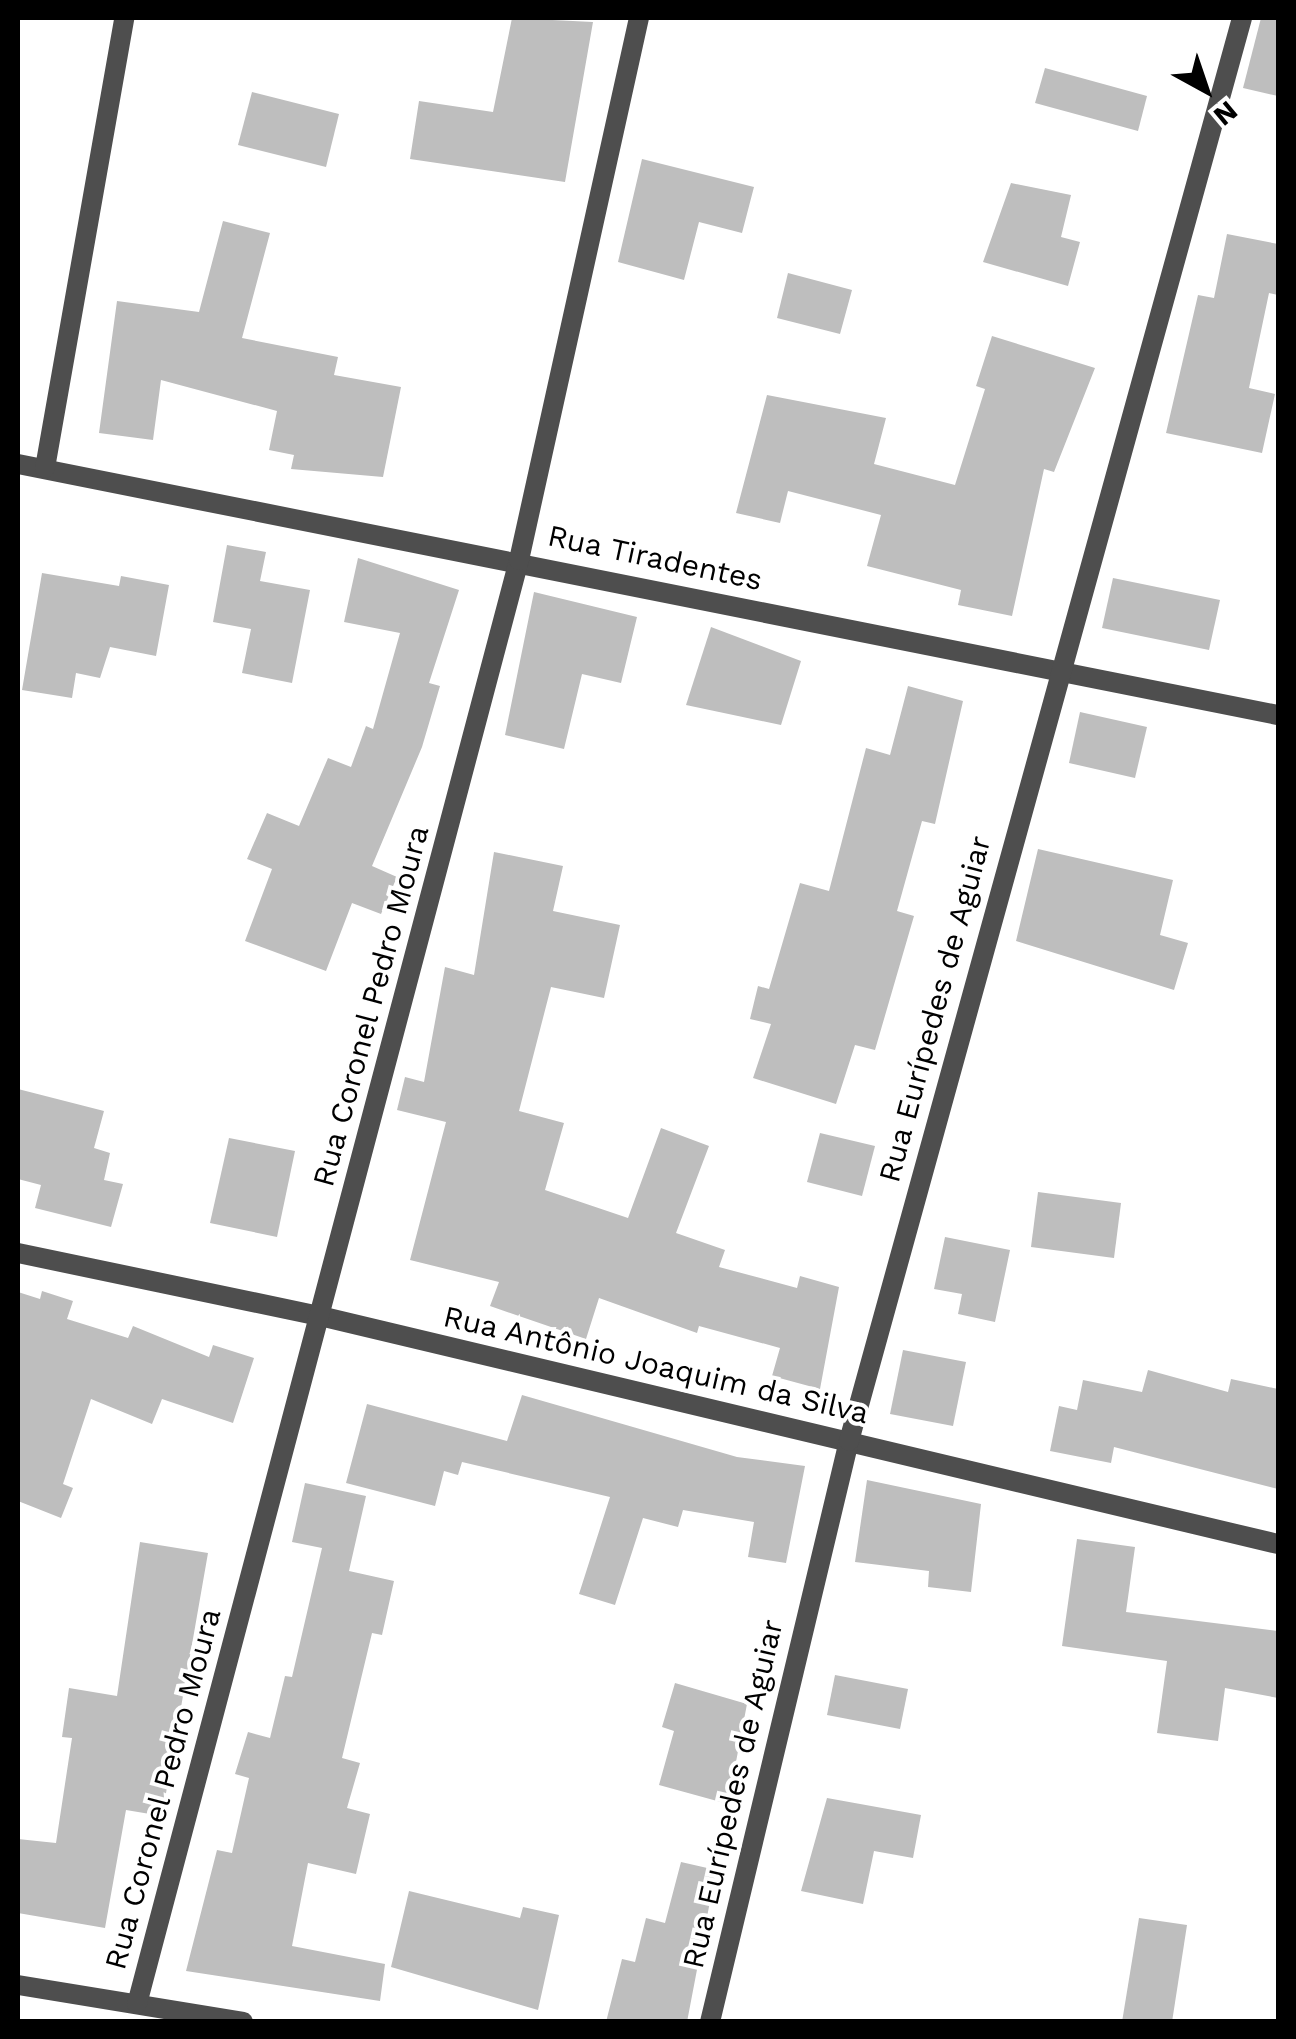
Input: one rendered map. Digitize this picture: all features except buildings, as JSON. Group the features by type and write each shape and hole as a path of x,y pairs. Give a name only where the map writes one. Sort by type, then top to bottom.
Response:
{"street":[{"path":"45,468 124,18"},
{"name":"Rua Coronel Pedro Moura","path":"137,2004 520,560 639,18"},
{"name":"Rua Eurípedes de Aguiar","path":"710,2022 848,1440 1242,18"},
{"name":"Rua Tiradentes","path":"18,464 520,560 1278,715"},
{"name":"Rua Antônio Joaquim da Silva","path":"18,1252 320,1316 1278,1544"},
{"path":"18,1985 243,2022"}]}
